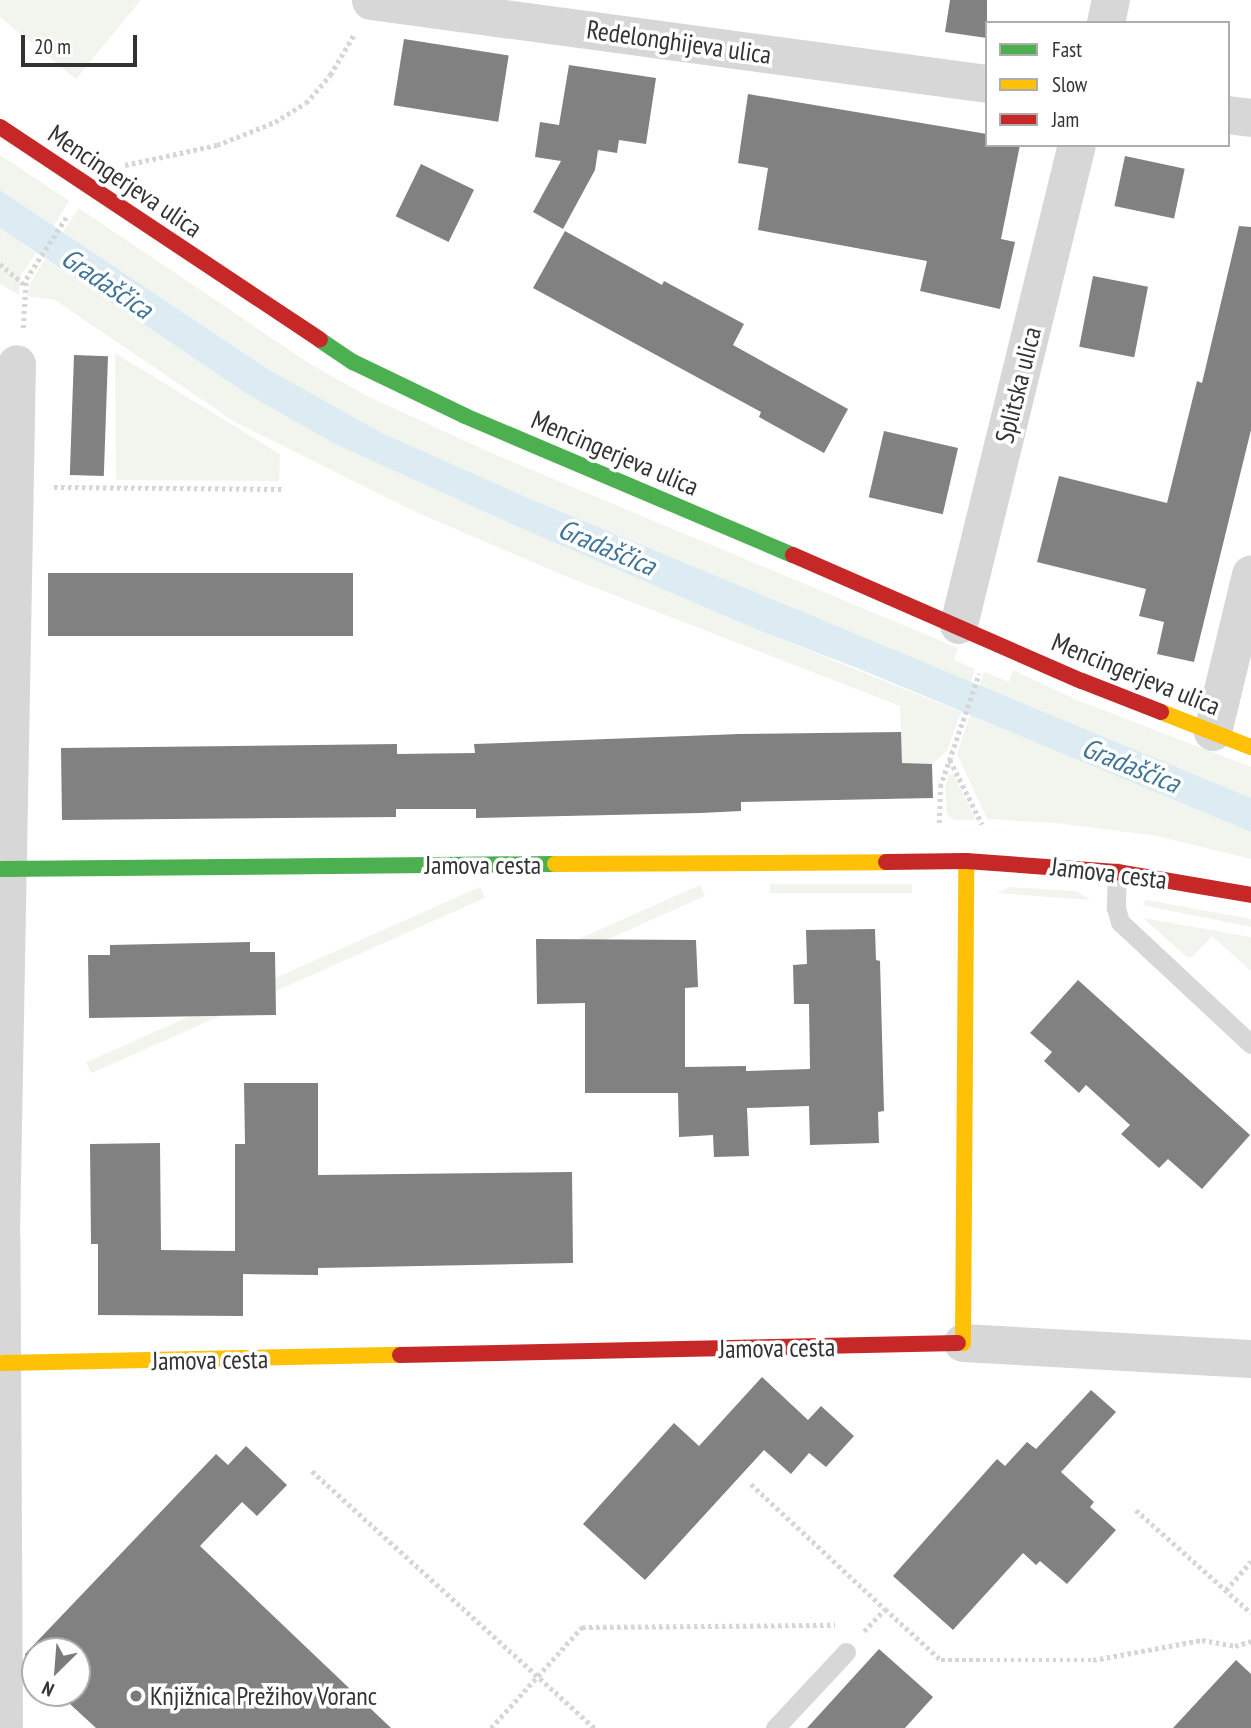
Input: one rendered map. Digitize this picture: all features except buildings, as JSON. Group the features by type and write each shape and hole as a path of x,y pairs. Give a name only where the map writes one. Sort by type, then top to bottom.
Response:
{"street":[{"path":"1106,21 1111,0"},
{"name":"Redelonghijeva ulica","path":"371,1 985,84"},
{"path":"1230,115 1251,118"},
{"name":"Mencingerjeva ulica","path":"0,127 353,362 464,416 959,625 1082,681 1251,747"},
{"name":"Splitska ulica","path":"959,625 1077,147"},
{"path":"4,1728 1,1236 5,869 17,364"},
{"path":"1213,732 1251,575"},
{"path":"963,1343 966,861"},
{"name":"Jamova cesta","path":"5,869 966,861 1116,872 1251,895"},
{"name":"Jamova cesta","path":"3,1363 963,1343 1251,1359"}],"lane":[{"path":"1116,872 1116,908 1120,922 1251,1044"},
{"path":"775,1728 846,1652"}],"path":[{"path":"120,167 146,158 217,145 275,122 306,103 330,75 371,1"},
{"path":"17,364 23,334 25,281 74,205"},
{"path":"0,264 25,281"},
{"path":"15,486 285,489"},
{"path":"939,832 940,787 980,671"},
{"path":"951,756 983,826"},
{"path":"313,1471 594,1728"},
{"path":"751,1484 942,1660 1093,1660 1202,1640 1235,1646 1251,1641"},
{"path":"1136,1510 1251,1613"},
{"path":"1226,1590 1251,1561"},
{"path":"846,1652 885,1609"},
{"path":"857,1624 871,1624"},
{"path":"491,1728 582,1627 843,1625"}],"shaded area":[{"path":"0,0 141,0 76,79 0,17"},
{"path":"0,155 69,201 54,226 0,190"},
{"path":"79,208 310,364 369,397 496,455 958,648 954,660 975,669 971,682 533,500 382,433 266,368 63,232"},
{"path":"0,228 36,253 21,275 19,295 0,284"},
{"path":"45,259 247,394 335,444 516,526 758,630 961,712 947,751 932,764 902,763 900,706 565,576 416,512 235,422 55,300 27,296 31,282"},
{"path":"115,353 280,454 279,481 116,480"},
{"path":"1013,670 1077,700 1251,767 1251,798 979,686 984,672 1009,682"},
{"path":"970,715 1251,832 1251,859 1157,836 1057,823 987,819 957,754"},
{"path":"953,774 976,820 954,820 947,814 945,786 949,775"},
{"path":"770,884 912,884 912,893 770,893"},
{"path":"700,885 705,896 543,968 538,957"},
{"path":"480,887 485,898 91,1073 86,1062"},
{"path":"1009,887 1076,891 1090,900 997,893"},
{"path":"1147,900 1251,919 1251,927 1142,905"},
{"path":"1143,918 1251,937 1251,971 1212,936 1192,957 1187,957"}],"water":[{"name":"Gradaščica","path":"0,190 266,368 382,433 533,500 1251,798 1251,832 862,670 758,630 516,526 335,444 247,394 0,228"}],"traffic: fast":[{"path":"320,340 353,362 465,416 793,555"},
{"path":"0,869 555,864"}],"traffic: slow":[{"path":"1161,712 1251,747"},
{"path":"958,1343 963,1343 966,861"},
{"path":"555,864 886,862"},
{"path":"3,1363 400,1355"}],"traffic: jam":[{"path":"0,127 320,340"},
{"path":"793,555 1082,681 1161,712"},
{"path":"886,862 966,861 1117,872 1251,895"},
{"path":"400,1355 958,1343"}],"place":[{"name":"Knjižnica Prežihov Voranc","path":"136,1696"}]}
